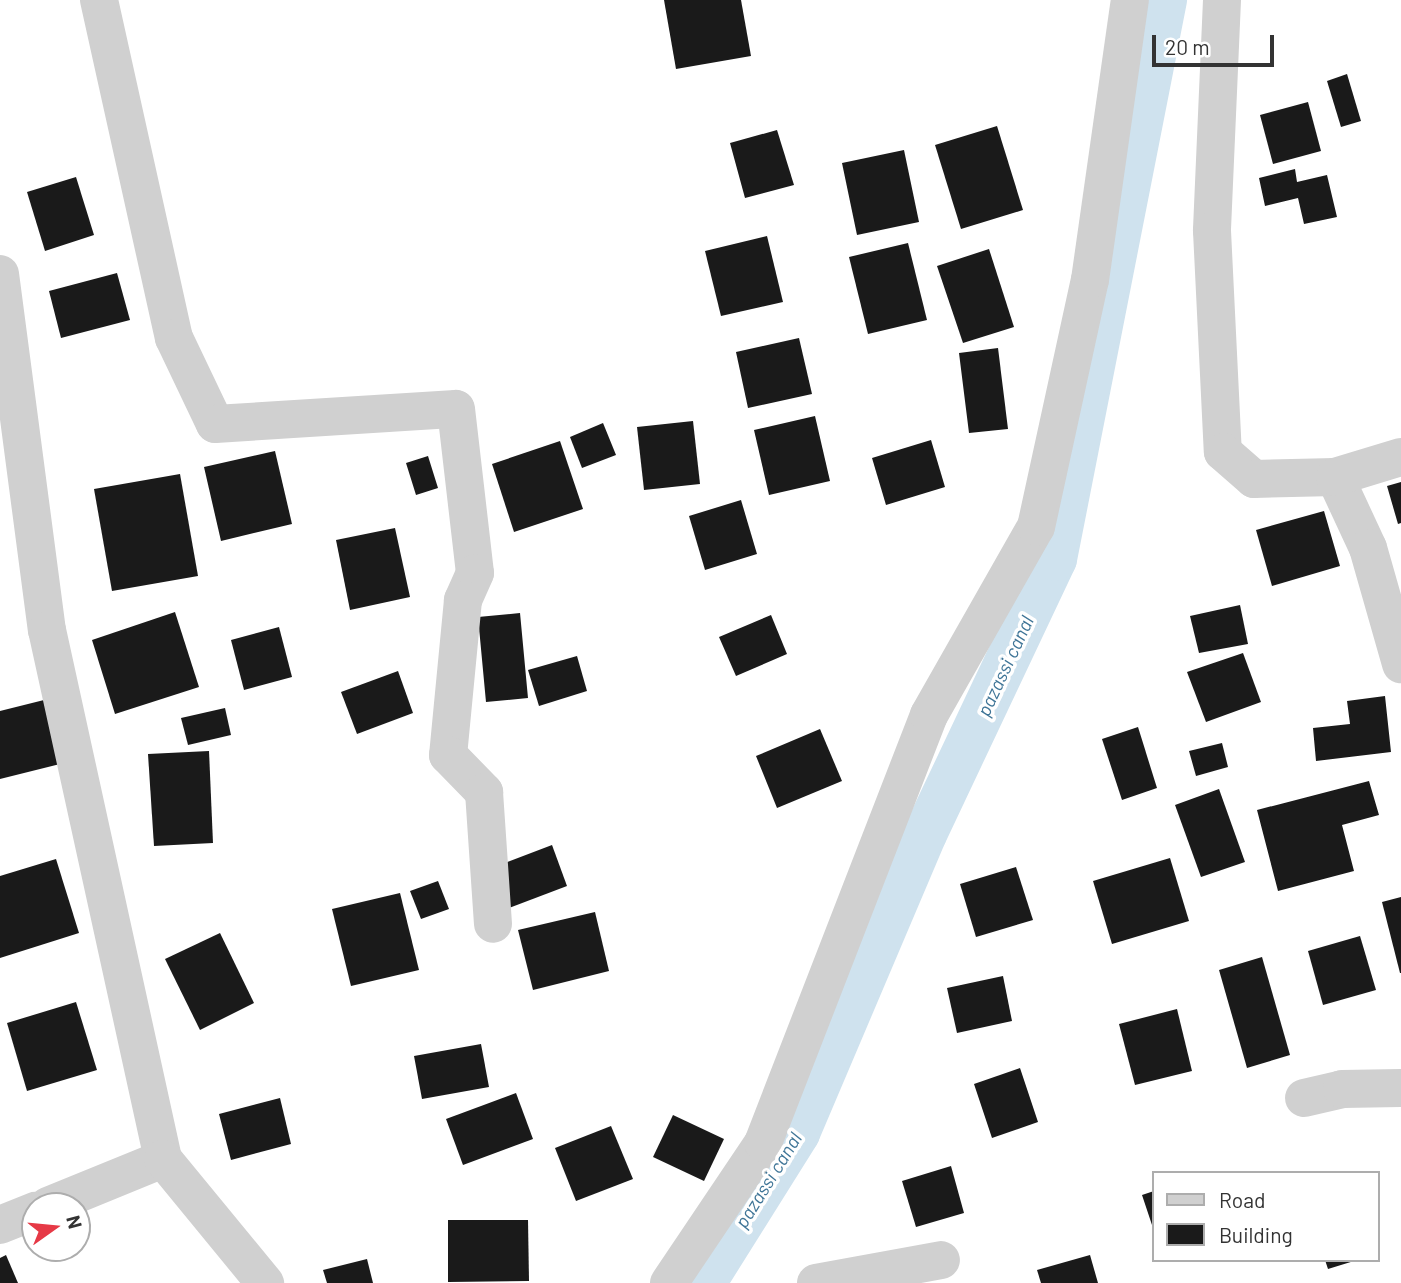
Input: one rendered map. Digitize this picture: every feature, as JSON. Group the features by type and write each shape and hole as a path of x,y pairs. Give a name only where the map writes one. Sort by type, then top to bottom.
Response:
{"street":[{"path":"99,0 174,338 215,424 456,409 475,573 463,600 448,755 484,792 493,924"},
{"path":"669,1283 763,1143 929,715 1036,527 1090,280 1130,0"},
{"path":"1222,0 1212,231 1218,431 1223,452 1254,479 1335,477 1401,457"},
{"path":"0,274 47,630 163,1159 265,1283"},
{"path":"1335,477 1368,548 1401,664"},
{"path":"1304,1098 1342,1089 1401,1088"},
{"path":"82,1192 163,1159"},
{"path":"0,1226 21,1217"},
{"path":"816,1283 941,1259"}],"building":[{"path":"664,0 741,0 751,56 676,69"},
{"path":"1347,74 1361,121 1341,127 1327,81"},
{"path":"1308,102 1321,151 1273,164 1260,115"},
{"path":"997,126 1023,210 961,229 935,145"},
{"path":"777,130 794,185 745,198 730,143"},
{"path":"904,150 919,222 857,235 842,163"},
{"path":"1295,169 1297,182 1327,175 1337,217 1304,224 1298,198 1265,206 1259,178"},
{"path":"76,177 94,235 45,251 27,192"},
{"path":"767,236 783,302 721,316 705,251"},
{"path":"908,243 927,320 868,334 849,257"},
{"path":"989,249 1014,327 963,343 937,266"},
{"path":"117,273 130,320 61,338 49,291"},
{"path":"799,338 812,394 748,408 736,352"},
{"path":"998,348 1008,429 969,433 959,353"},
{"path":"815,416 830,481 769,495 754,430"},
{"path":"693,421 700,484 644,490 637,427"},
{"path":"603,423 616,455 582,468 570,437"},
{"path":"931,440 945,487 886,505 872,458"},
{"path":"560,441 583,509 514,532 492,464"},
{"path":"275,451 292,524 221,541 204,467"},
{"path":"428,456 438,488 416,495 406,463"},
{"path":"180,474 198,576 112,591 94,489"},
{"path":"1401,482 1401,523 1398,524 1387,486"},
{"path":"741,500 757,554 705,570 689,516"},
{"path":"1324,511 1340,566 1272,586 1256,530"},
{"path":"395,528 410,597 350,610 336,540"},
{"path":"1240,605 1248,644 1199,653 1190,616"},
{"path":"175,612 199,687 115,714 92,640"},
{"path":"520,613 528,698 486,702 478,617"},
{"path":"771,615 787,654 736,676 719,637"},
{"path":"279,627 292,677 244,690 231,640"},
{"path":"1243,653 1261,702 1206,722 1187,672"},
{"path":"577,656 587,691 539,706 528,670"},
{"path":"398,671 413,713 357,734 341,692"},
{"path":"1385,696 1391,752 1316,761 1313,728 1350,724 1347,701"},
{"path":"44,700 60,764 0,779 0,711"},
{"path":"225,708 231,735 188,745 181,718"},
{"path":"1138,727 1157,788 1122,800 1102,739"},
{"path":"820,729 842,781 777,808 756,756"},
{"path":"1222,743 1228,767 1196,776 1189,751"},
{"path":"209,751 213,843 154,846 148,754"},
{"path":"1369,781 1379,815 1342,825 1354,871 1278,891 1257,810"},
{"path":"1219,789 1245,862 1201,877 1175,805"},
{"path":"552,845 567,886 509,908 494,867"},
{"path":"1170,858 1189,921 1112,944 1093,881"},
{"path":"56,859 79,933 0,958 0,876"},
{"path":"1016,867 1033,920 976,937 960,884"},
{"path":"438,881 449,909 421,919 410,891"},
{"path":"400,893 419,970 351,986 332,909"},
{"path":"1401,897 1401,973 1400,973 1382,902"},
{"path":"595,912 609,971 533,990 518,930"},
{"path":"220,933 254,1003 200,1030 165,959"},
{"path":"1360,936 1376,990 1323,1005 1308,951"},
{"path":"1262,957 1290,1055 1247,1068 1219,970"},
{"path":"1003,976 1012,1021 957,1033 947,988"},
{"path":"76,1002 97,1070 27,1091 7,1023"},
{"path":"1177,1009 1192,1071 1135,1085 1119,1024"},
{"path":"481,1044 489,1087 422,1099 414,1056"},
{"path":"1020,1068 1038,1122 992,1138 974,1084"},
{"path":"516,1093 533,1139 463,1165 446,1119"},
{"path":"280,1098 291,1144 231,1160 219,1114"},
{"path":"673,1115 724,1139 704,1181 653,1157"},
{"path":"611,1126 633,1179 576,1201 555,1148"},
{"path":"951,1166 964,1213 916,1227 902,1181"},
{"path":"1152,1192 1152,1225 1142,1195"},
{"path":"448,1220 528,1220 529,1281 448,1282"},
{"path":"6,1255 18,1283 0,1283 0,1258"},
{"path":"1090,1255 1098,1283 1041,1283 1037,1270"},
{"path":"367,1259 373,1283 327,1283 323,1270"},
{"path":"1326,1262 1351,1262 1328,1269"}],"waterway":[{"name":"pazassi canal","path":"704,1283 798,1133 925,834 1055,559 1165,0"}]}
